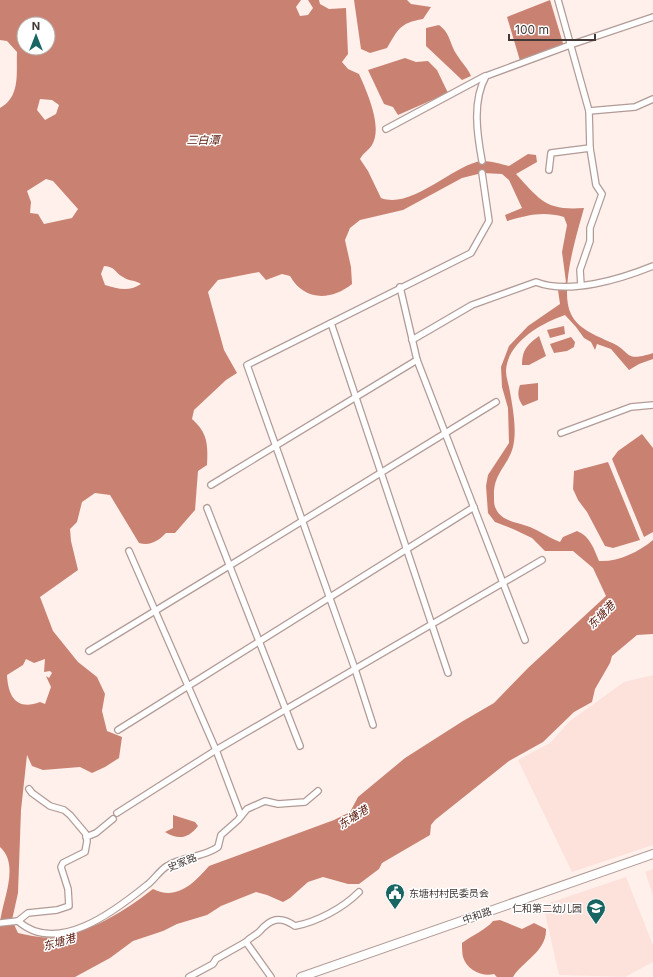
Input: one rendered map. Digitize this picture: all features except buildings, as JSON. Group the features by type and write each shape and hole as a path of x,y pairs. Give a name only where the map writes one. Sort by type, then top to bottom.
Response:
{"street":[{"path":"558,0 589,111 590,148 596,185 602,194 590,228 590,241 580,270 581,286"},
{"path":"386,129 486,76 570,45 653,17"},
{"path":"482,161 477,118 479,88 486,76"},
{"path":"589,111 635,107 653,99"},
{"path":"549,170 551,153 590,148"},
{"path":"373,726 355,669 247,365 400,287 471,253 489,221 482,173"},
{"path":"412,340 472,304 536,282 546,286 581,286 635,273 653,266"},
{"path":"400,287 417,360 504,582 525,640"},
{"path":"331,322 380,473 448,673"},
{"path":"211,486 417,360"},
{"path":"88,651 496,402"},
{"path":"561,433 631,407 653,405"},
{"path":"118,730 474,507"},
{"path":"207,508 300,746"},
{"path":"129,551 216,750 241,816"},
{"path":"117,813 216,750 542,560"},
{"path":"0,923 18,921 28,913 57,910 69,906 68,889 61,867 63,863 85,852 87,842 86,837 70,815 64,810 50,806 28,789"},
{"name":"史家路","path":"18,921 26,929 49,934 72,931 98,921 149,884 167,866 214,850 220,845 221,835 247,809 265,801 278,804 305,802 318,791"},
{"path":"86,837 96,833 113,819"},
{"name":"中和路","path":"301,977 653,854"},
{"path":"190,977 213,964 216,959 246,942 258,932 262,926 280,919 295,926 304,925 348,903 359,892"},
{"path":"246,942 271,977"}],"shaded area":[{"path":"653,675 653,845 572,872 518,760 550,743 570,721 624,682"},
{"path":"653,869 653,896 645,872"},
{"name":"仁和第二幼儿园","path":"626,877 653,945 653,962 625,977 559,975 543,905"}],"water":[{"name":"三白潭","path":"0,0 301,0 296,7 300,16 308,15 313,8 308,0 319,0 320,4 329,9 346,8 348,54 342,62 348,69 359,74 373,110 376,129 375,138 372,145 360,159 368,171 381,198 393,200 406,198 471,164 485,161 509,166 528,154 536,155 537,162 516,174 531,191 545,202 561,208 584,208 570,262 568,277 568,304 571,314 582,328 617,345 628,355 637,357 653,353 653,359 639,364 629,370 611,349 597,344 595,350 591,342 584,338 565,315 546,323 527,335 512,351 506,371 510,389 515,434 511,454 498,476 494,489 494,505 502,517 537,530 560,542 563,537 577,531 588,540 599,561 621,558 635,552 653,540 653,634 637,635 612,656 610,663 595,689 592,702 574,712 543,742 509,761 435,820 431,825 430,835 382,863 379,869 359,884 348,884 323,877 308,882 290,898 283,902 256,892 221,906 207,915 177,924 163,931 133,941 110,958 75,977 0,977 0,924 8,884 9,864 6,855 0,847 0,108 7,103 14,91 17,76 17,56 56,56 56,16 16,16 16,51 7,41 0,40","holes":["40,99 52,100 59,105 56,114 45,120 37,110","482,173 502,174 509,180 522,208 505,215 507,221 536,214 549,214 564,217 567,225 562,252 566,282 558,290 560,304 528,326 509,346 501,367 502,387 508,408 509,443 488,475 486,486 488,513 495,522 532,538 545,551 573,551 593,568 606,596 528,668 494,703 405,758 358,797 350,812 334,820 209,866 191,884 177,891 170,893 153,889 119,913 81,931 67,935 45,938 18,933 12,920 18,893 21,810 27,755 32,766 43,770 80,767 92,773 119,758 122,737 107,731 102,711 105,694 97,677 78,662 53,631 40,597 78,570 71,541 70,529 77,522 82,502 95,493 110,495 139,543 151,543 166,533 175,533 195,510 198,471 207,465 206,440 201,429 192,419 194,410 226,380 237,373 224,350 208,292 218,280 259,272 266,280 282,274 290,276 303,290 318,296 327,296 344,290 352,284 351,267 345,240 350,228 360,220 403,210 462,178","46,179 53,181 78,209 72,218 44,224 38,214 30,213 31,202 27,191","104,266 113,269 125,278 141,284 137,287 128,289 114,288 105,285 101,274","26,659 34,663 45,659 44,672 50,671 52,673 49,678 46,676 51,687 45,704 40,702 25,705 15,700 12,696 9,690 7,675 23,665"]},
{"path":"354,0 407,0 411,4 431,7 423,19 409,23 400,28 387,48 370,53 361,49"},
{"path":"550,0 565,50 521,64 507,17"},
{"path":"439,25 448,35 454,51 471,76 462,80 426,46 426,28"},
{"path":"405,58 416,62 428,61 437,70 448,93 398,115 393,107 384,104 368,70"},
{"path":"564,326 565,334 550,338 547,330"},
{"path":"539,336 546,356 529,365 522,365 523,355 526,348"},
{"path":"571,337 575,342 574,347 567,351 554,353 550,344"},
{"path":"538,383 538,400 523,406 518,396 520,385"},
{"path":"642,434 653,448 653,532 644,537 612,459 618,451"},
{"path":"608,462 640,540 613,548 605,546 573,489 574,471"},
{"path":"173,815 195,822 198,826 187,836 179,837 170,835 165,832 173,828"},
{"path":"500,920 522,929 534,923 546,929 543,944 539,950 517,971 513,977 497,977 494,974 489,975 476,972 468,966 463,957 462,943 487,927 493,921"}],"place":[{"name":"东塘村村民委员会","path":"395,910"},
{"name":"仁和第二幼儿园","path":"596,925"}],"water label":[{"name":"东塘港","path":"601,615"},
{"name":"东塘港","path":"353,817"},
{"name":"东塘港","path":"59,942"}]}
